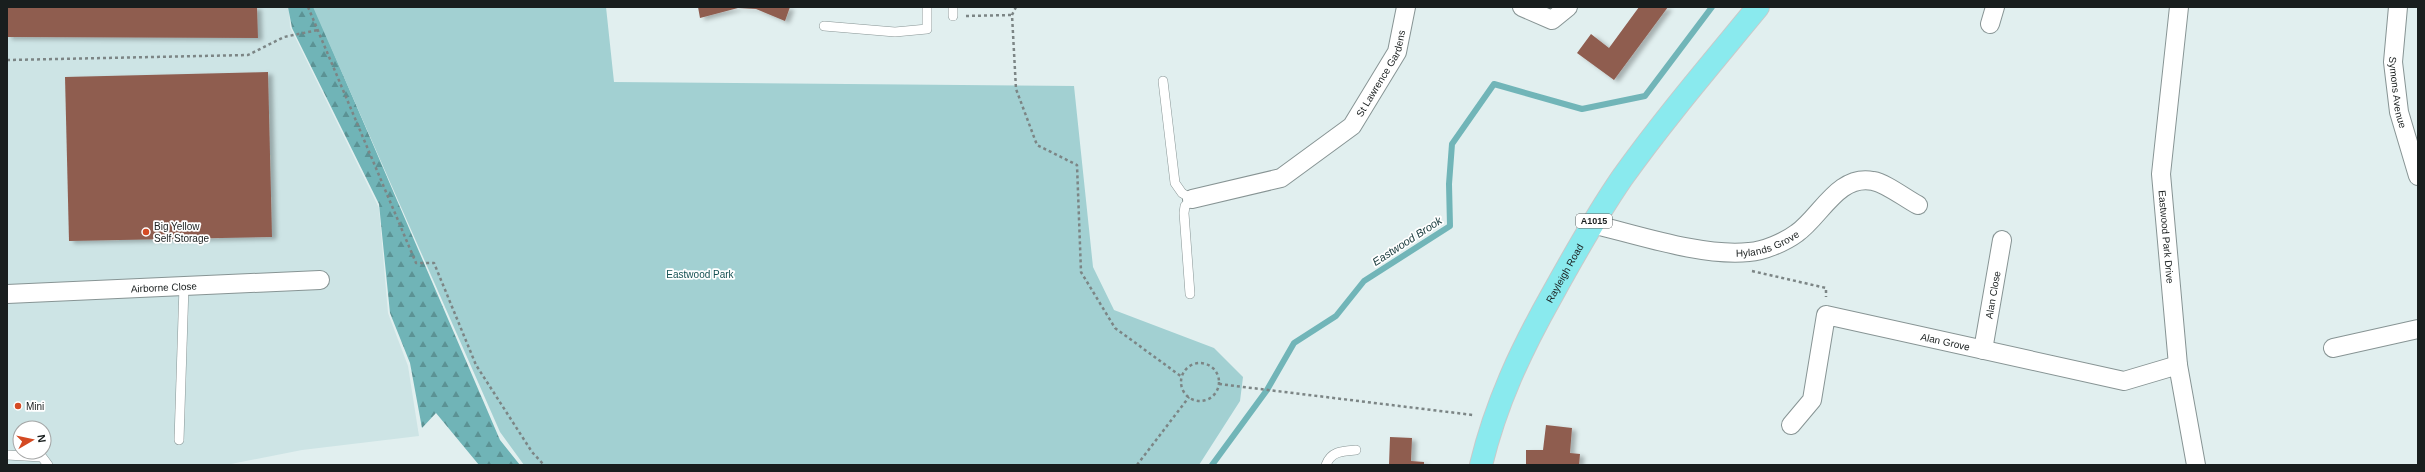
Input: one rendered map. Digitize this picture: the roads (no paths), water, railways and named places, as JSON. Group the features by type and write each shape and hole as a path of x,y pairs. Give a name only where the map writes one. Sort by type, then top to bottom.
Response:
{"main road":[{"name":"Rayleigh Road","path":"1481,465 1494,418 1522,349 1592,224 1653,136 1758,7"}],"street":[{"name":"St Lawrence Gardens","path":"1192,199 1281,178 1352,126 1396,52 1406,7"},
{"path":"1522,7 1552,20 1568,7"},
{"name":"Eastwood Park Drive","path":"2179,7 2161,174 2178,365 2196,465"},
{"name":"Symons Avenue","path":"2398,7 2392,62 2399,112 2418,176"},
{"name":"Hylands Grove","path":"1592,224 1690,247 1719,252 1750,252 1777,244 1797,233 1836,193 1854,182 1875,181 1918,205"},
{"name":"Alan Close","path":"1982,350 2002,240"},
{"name":"Airborne Close","path":"7,294 320,280"},
{"name":"Alan Grove","path":"1791,425 1812,400 1826,316 2124,381 2178,365"},
{"path":"2333,348 2418,329"}],"lane":[{"path":"824,26 895,32 927,29 926,7"},
{"path":"1163,81 1174,183 1182,193 1192,199 1185,206 1184,213 1190,294"},
{"path":"179,440 184,286"},
{"path":"1326,465 1328,459 1334,454 1342,451 1356,450"},
{"path":"7,455 42,457 48,465"}],"waterway":[{"name":"Eastwood Brook","path":"1212,465 1267,390 1294,343 1336,316 1364,281 1450,226 1449,184 1452,144 1494,84 1582,109 1645,96 1712,7"}],"place":[{"name":"Big Yellow Self Storage","path":"146,232"},
{"name":"Mini","path":"18,406"}],"park label":[{"name":"Eastwood Park","path":"700,274"}]}
